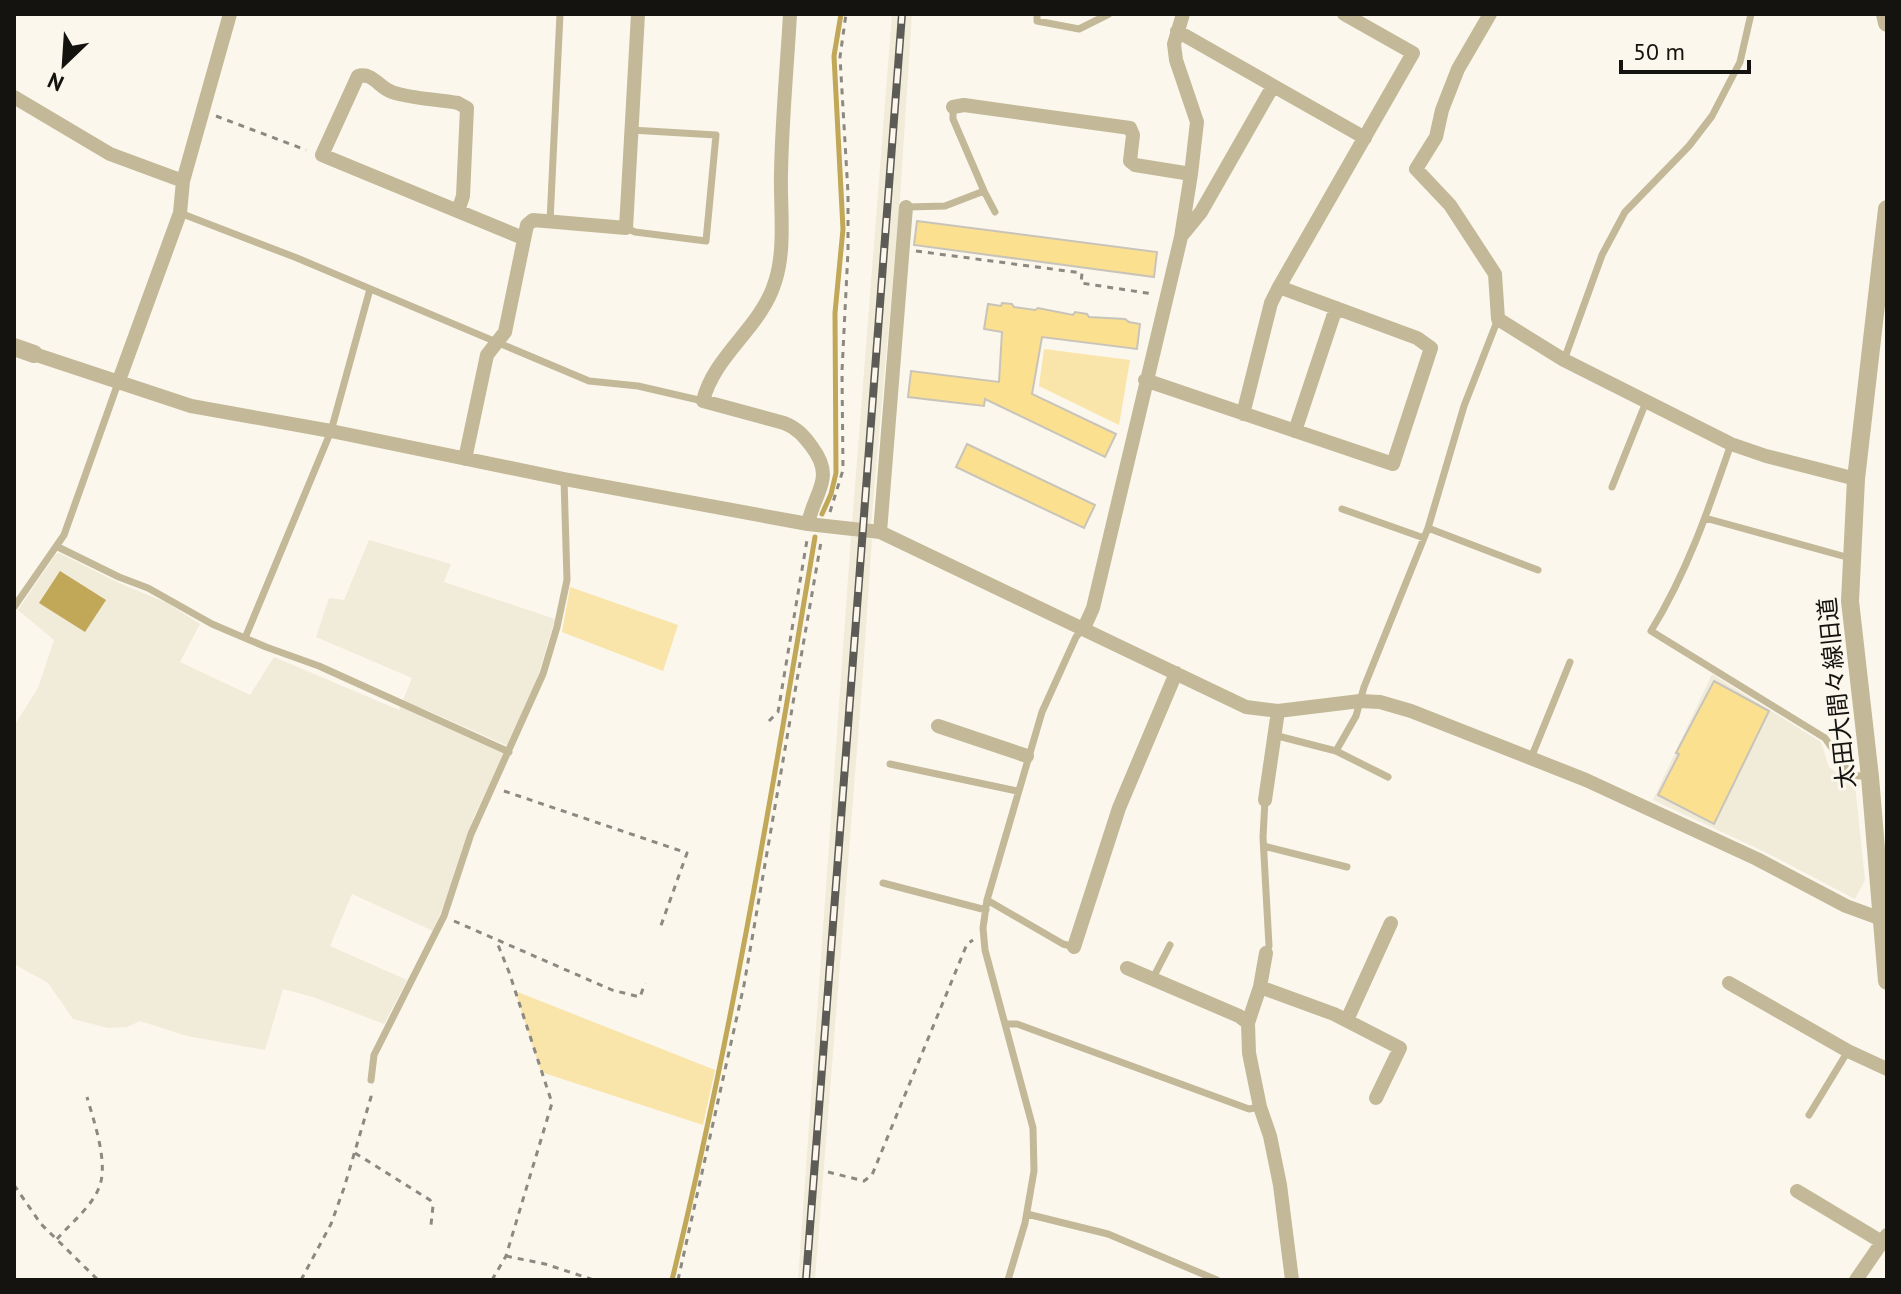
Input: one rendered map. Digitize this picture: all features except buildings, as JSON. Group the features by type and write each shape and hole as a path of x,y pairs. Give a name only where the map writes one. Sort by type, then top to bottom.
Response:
{"street":[{"path":"118,383 180,213 183,181 230,14"},
{"path":"465,459 487,355 505,332 527,225 533,220 626,228 638,14"},
{"path":"790,14 781,170 780,258 776,279 763,310 716,372 705,390 703,401 784,423 803,435 820,458 825,476 808,524"},
{"path":"1084,628 1093,608 1181,237 1197,122 1176,60 1174,44 1183,14"},
{"path":"1243,414 1271,303 1413,53 1344,14"},
{"path":"1490,14 1458,69 1442,110 1436,137 1416,169 1450,205 1495,274 1498,319 1564,360 1731,444 1856,479"},
{"path":"1885,14 1887,23"},
{"path":"1177,31 1365,138"},
{"path":"458,211 463,196 467,108 458,103 393,93 371,76 358,76 322,155 523,238"},
{"path":"1181,237 1201,212 1273,86"},
{"path":"14,97 110,154 183,181"},
{"path":"953,107 964,105 1130,128 1133,135 1130,161 1135,165 1191,174"},
{"path":"880,532 906,207"},
{"name":"太田大間々線旧道","path":"1887,209 1881,319 1856,479 1850,601 1884,920 1887,981"},
{"path":"1145,380 1393,464 1431,348 1417,338 1279,287"},
{"path":"1295,431 1336,308"},
{"path":"14,347 191,406 808,524 880,532 1246,707 1278,711 1360,701 1380,702 1411,711 1586,780 1757,859 1846,906 1884,920"},
{"path":"1074,947 1119,808 1176,673"},
{"path":"1265,800 1278,711"},
{"path":"938,726 1027,756"},
{"path":"1347,1020 1391,923"},
{"path":"1266,953 1260,987 1248,1023 1249,1053 1280,1185 1292,1280"},
{"path":"1127,968 1239,1016 1248,1023"},
{"path":"1729,983 1848,1051 1887,1069"},
{"path":"1260,987 1308,1003 1400,1048 1376,1098"},
{"path":"1797,1191 1885,1238 1856,1280"}],"lane":[{"path":"550,221 560,14"},
{"path":"1037,14 1037,21 1079,29 1109,14"},
{"path":"1564,360 1602,255 1619,223 1625,212 1689,146 1712,116 1740,62 1751,14"},
{"path":"953,107 953,119 995,212"},
{"path":"626,228 635,232 706,241 716,135 631,130"},
{"path":"906,207 945,206 984,191"},
{"path":"180,213 589,381 638,386 703,401"},
{"path":"245,638 331,431 370,289"},
{"path":"1336,751 1356,716 1428,528 1464,406 1498,319"},
{"path":"14,607 58,547 118,383"},
{"path":"1612,487 1646,402"},
{"path":"1731,444 1705,518 1672,596 1651,631 1825,738 1851,775 1870,777"},
{"path":"371,1080 374,1055 444,916 471,834 543,674 567,580 564,479"},
{"path":"1342,509 1424,538"},
{"path":"1705,518 1852,559"},
{"path":"1428,528 1538,570"},
{"path":"58,547 148,588 212,624 319,666 509,752"},
{"path":"1008,1280 1027,1214 1034,1171 1033,1128 1007,1024 992,979 984,936 987,900 1042,712 1076,637 1084,628"},
{"path":"1531,760 1570,662"},
{"path":"1274,735 1336,751 1388,777"},
{"path":"890,764 1017,791"},
{"path":"1265,800 1269,946 1266,953"},
{"path":"1264,846 1271,845 1347,867"},
{"path":"883,883 986,910"},
{"path":"987,900 1063,944 1074,947"},
{"path":"1153,978 1170,945"},
{"path":"1007,1024 1031,1029 1249,1109 1260,1107"},
{"path":"1809,1115 1848,1051"},
{"path":"1027,1214 1108,1234 1217,1280"}],"path":[{"path":"678,1280 744,985 824,526 843,470 842,371 848,193 840,57 846,14"},
{"path":"203,104 215,116 322,155"},
{"path":"906,250 1082,273 1081,283 1153,294"},
{"path":"769,721 778,712 808,524"},
{"path":"492,788 687,853 659,931"},
{"path":"444,916 635,997 640,997 645,983"},
{"path":"828,1172 864,1181 872,1175 967,944 984,936"},
{"path":"492,1280 506,1256 552,1103 496,940"},
{"path":"301,1280 331,1224 371,1097 371,1080"},
{"path":"57,1239 97,1193 101,1183 101,1153 87,1097"},
{"path":"355,1153 430,1200 433,1206 431,1225"},
{"path":"14,1185 41,1224 98,1280"},
{"path":"506,1256 545,1264 594,1280"}],"shaded area":[{"path":"892,14 912,14 900,198 871,526 852,524"},
{"path":"1044,349 1130,360 1119,425 1039,386"},
{"path":"851,536 872,539 862,686 815,1280 798,1280"},
{"path":"369,540 451,564 444,582 555,619 531,699 508,746 422,708 418,715 504,754 474,816 451,888 433,931 352,894 330,946 407,980 384,1024 283,989 265,1050 187,1036 140,1021 127,1027 108,1028 73,1019 48,983 14,964 14,726 38,688 54,640 18,610 59,553 167,603 200,624 180,662 250,695 274,657 399,710 412,678 316,637 329,598 344,600"},
{"path":"60,571 106,600 85,632 39,603"},
{"path":"570,587 678,625 663,671 562,632"},
{"path":"1712,674 1821,742 1829,767 1855,785 1865,880 1855,899 1767,853 1653,800"},
{"path":"515,991 715,1070 703,1125 541,1072"}],"waterway":[{"path":"822,514 836,473 835,313 843,229 834,56 841,14"},
{"path":"672,1280 733,1003 815,537"}],"railway":[{"path":"806,1280 902,14"}]}
